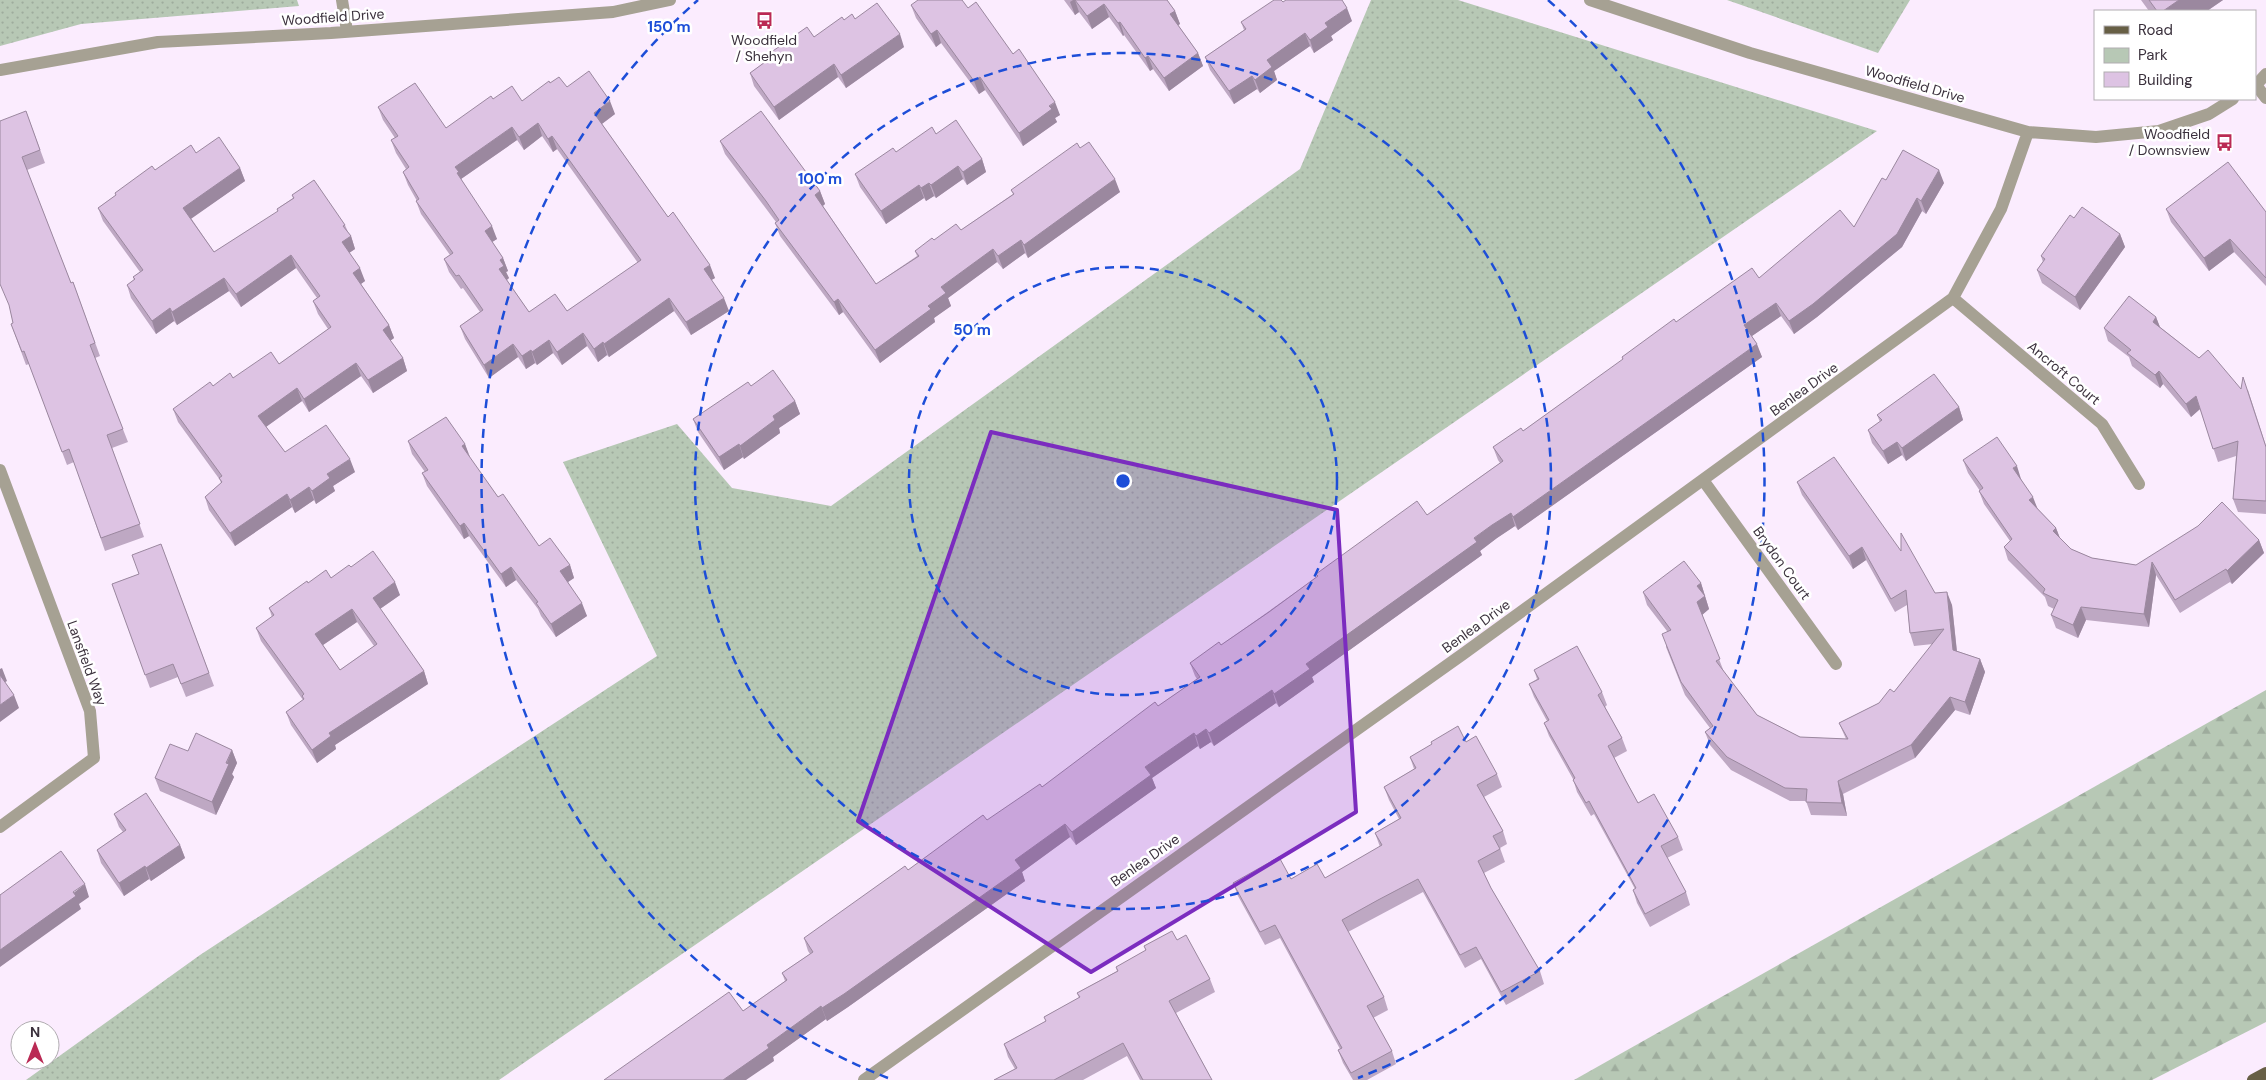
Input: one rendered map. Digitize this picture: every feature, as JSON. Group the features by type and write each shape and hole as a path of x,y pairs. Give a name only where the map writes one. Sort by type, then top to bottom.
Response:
{"main road":[{"path":"2253,1080 2266,1073"}],"street":[{"path":"342,0 347,31"},
{"name":"Woodfield Drive","path":"0,70 158,42 614,12 670,0"},
{"name":"Woodfield Drive","path":"1590,0 1750,53 2028,132 2096,137 2158,131 2209,114 2232,100"},
{"path":"2256,84 2266,74"},
{"path":"2256,86 2266,98"},
{"name":"Benlea Drive","path":"864,1080 1463,654 1953,298 2001,209 2028,132"},
{"name":"Ancroft Court","path":"1953,298 2102,424 2139,484"},
{"name":"Lansfield Way","path":"0,470 90,711 94,758 0,827"},
{"name":"Brydon Court","path":"1704,480 1836,664"}],"highlighted area":[{"path":"991,432 1337,510 1356,812 1091,972 858,821"}],"green space":[{"path":"0,0 297,0 299,6 81,24 0,46"},
{"path":"1371,0 1458,0 1877,131 499,1080 26,1080 40,1070 60,1070 60,1056 200,955 657,656 563,462 677,424 732,488 831,506 1300,169"},
{"path":"1727,0 1910,0 1878,53"},
{"path":"2266,690 2266,1022 2152,1080 1574,1080"}],"building":[{"path":"918,0 962,0 968,8 976,2 1013,54 1019,49 1055,102 1049,106 1052,109 1019,133 980,77 974,81 937,30 931,34 911,5"},
{"path":"1075,0 1167,0 1175,11 1170,14 1198,53 1164,78 1148,56 1145,58 1120,22 1118,23 1104,4 1087,16"},
{"path":"1274,0 1281,0 1283,2 1286,0 1342,0 1347,8 1325,23 1328,27 1310,40 1305,33 1267,60 1272,67 1255,80 1252,76 1229,91 1205,57 1246,29 1241,22"},
{"path":"2149,0 2179,0 2164,10 2156,10"},
{"path":"877,3 900,34 841,75 834,64 774,107 750,73 772,57 770,53 807,27 814,37 842,17 844,20 852,14 855,19"},
{"path":"589,71 610,101 594,113 668,217 673,212 710,265 704,269 724,298 686,322 669,298 594,349 583,333 557,352 549,340 532,352 531,350 522,356 513,344 484,365 460,326 483,310 459,275 456,276 444,259 453,253 416,201 419,199 403,172 409,167 391,140 398,136 378,107 415,83 446,128 491,96 493,99 512,86 522,101 549,81 550,83 559,77 567,87","holes":["538,123 548,139 552,136 641,260 567,311 555,294 529,312 499,269 504,266 500,260 503,258 485,231 492,226 455,167 512,127 519,137"]},
{"path":"26,111 40,150 22,157 71,283 73,282 95,343 90,345 123,429 107,435 140,524 101,538 69,449 62,452 24,351 22,352 11,324 13,323 9,305 0,284 0,121"},
{"path":"761,111 820,191 815,195 876,284 919,256 915,251 932,238 934,240 956,224 961,230 1014,194 1011,190 1077,143 1080,148 1089,142 1115,179 1024,245 1021,240 998,256 993,249 941,287 946,293 928,306 931,309 875,350 838,299 834,302 775,223 779,220 720,141"},
{"path":"956,120 982,159 963,172 958,166 931,185 929,183 921,188 919,185 881,211 855,174 893,148 896,152 932,127 936,134"},
{"path":"219,137 240,168 183,208 214,252 278,211 277,209 294,198 292,195 314,180 351,236 342,242 360,268 353,273 389,325 383,330 403,358 368,380 356,363 304,399 297,388 258,416 285,452 326,425 350,459 327,474 330,478 312,491 309,487 290,500 287,494 230,533 205,497 222,482 219,478 222,476 173,409 210,382 213,386 230,373 233,378 271,352 279,364 331,327 313,301 320,296 291,255 236,294 224,278 172,312 170,308 152,321 127,285 135,279 133,277 143,270 98,208 152,166 155,170 191,145 196,153"},
{"path":"1903,150 1939,170 1921,201 1917,198 1897,234 1813,304 1789,321 1776,303 1744,325 1757,344 1513,517 1511,513 1474,538 1477,542 1306,664 1310,669 1274,694 1272,690 1209,733 1206,729 1196,736 1194,733 1145,767 1151,775 1072,832 1065,824 1015,860 1021,868 844,994 822,1008 821,1006 767,1045 769,1048 723,1080 604,1080 729,992 743,1011 787,980 782,973 813,952 804,938 905,866 908,870 983,815 987,820 1040,784 1042,787 1155,702 1158,706 1200,677 1190,663 1219,642 1221,645 1269,612 1318,576 1316,574 1417,501 1427,515 1503,461 1493,447 1521,428 1523,431 1623,359 1622,357 1674,319 1676,322 1752,268 1759,278 1840,210 1854,227 1882,178 1886,180"},
{"path":"2228,162 2266,212 2266,278 2230,239 2204,258 2166,209"},
{"path":"2082,207 2120,234 2075,297 2037,270 2045,259 2041,256 2070,215 2074,218"},
{"path":"2129,296 2156,317 2153,322 2199,358 2208,350 2241,389 2243,377 2266,447 2266,501 2233,499 2238,441 2213,449 2196,396 2186,404 2159,371 2155,375 2127,353 2131,350 2104,328"},
{"path":"773,370 795,401 773,416 775,420 740,446 739,444 719,457 693,419 748,382 751,386"},
{"path":"1934,374 1959,407 1902,448 1897,442 1883,451 1868,430 1882,420 1877,415"},
{"path":"446,417 465,444 462,446 498,497 503,494 539,546 550,538 570,565 560,571 582,603 551,624 536,603 538,602 511,567 501,574 464,523 460,526 422,473 428,470 408,441"},
{"path":"1997,437 2017,466 2013,468 2033,497 2029,500 2056,528 2053,531 2071,549 2092,558 2136,565 2198,526 2222,502 2259,540 2227,571 2226,569 2175,600 2152,562 2144,614 2081,607 2073,625 2051,615 2058,600 2043,593 2045,589 2004,547 2012,539 1979,491 1983,488 1963,460"},
{"path":"1834,457 1901,551 1901,533 1935,593 1947,592 1953,650 1980,659 1965,702 1950,697 1911,745 1838,781 1842,803 1806,802 1807,789 1785,788 1727,757 1705,732 1713,726 1681,682 1662,634 1671,630 1643,592 1684,561 1701,583 1697,586 1705,596 1697,602 1720,659 1716,661 1757,715 1800,737 1848,739 1839,723 1879,703 1890,689 1894,692 1944,629 1910,633 1906,590 1891,599 1862,547 1849,556 1797,482"},
{"path":"161,544 209,673 181,684 173,664 145,675 112,584 139,574 132,555"},
{"path":"373,551 395,582 373,598 424,671 329,733 331,736 312,750 286,712 304,699 302,696 304,694 256,628 274,615 269,608 307,581 308,583 326,570 331,578 349,565 351,567","holes":["352,609 377,644 340,670 315,634"]},
{"path":"1577,646 1602,692 1598,695 1622,738 1608,746 1626,781 1638,803 1654,794 1678,837 1661,846 1686,892 1645,914 1633,890 1636,888 1589,801 1586,803 1573,780 1575,778 1544,723 1549,720 1529,684 1539,679 1534,670"},
{"path":"0,675 14,695 0,705"},
{"path":"1458,726 1466,742 1476,736 1497,774 1477,785 1503,831 1493,836 1500,849 1478,861 1491,888 1540,971 1501,992 1476,947 1460,955 1418,879 1378,900 1342,920 1384,997 1367,1006 1392,1051 1351,1073 1338,1050 1342,1048 1275,925 1260,932 1233,883 1279,857 1291,879 1317,864 1325,878 1382,845 1375,833 1401,818 1384,787 1416,768 1410,757"},
{"path":"196,733 232,750 226,763 229,764 212,802 155,778 170,744 188,751"},
{"path":"146,793 180,845 146,868 145,866 119,883 97,850 126,830 114,814"},
{"path":"61,851 85,884 73,892 76,896 0,950 0,895"},
{"path":"1172,931 1177,940 1186,935 1210,979 1169,1001 1212,1080 1143,1080 1123,1043 1054,1080 994,1080 1017,1068 1004,1044 1046,1021 1044,1017 1080,997 1077,993 1118,971 1116,967 1146,950 1144,946"}],"place":[{"name":"Woodfield / Shehyn","path":"764,20"},
{"name":"Woodfield / Downsview","path":"2224,142"}]}
